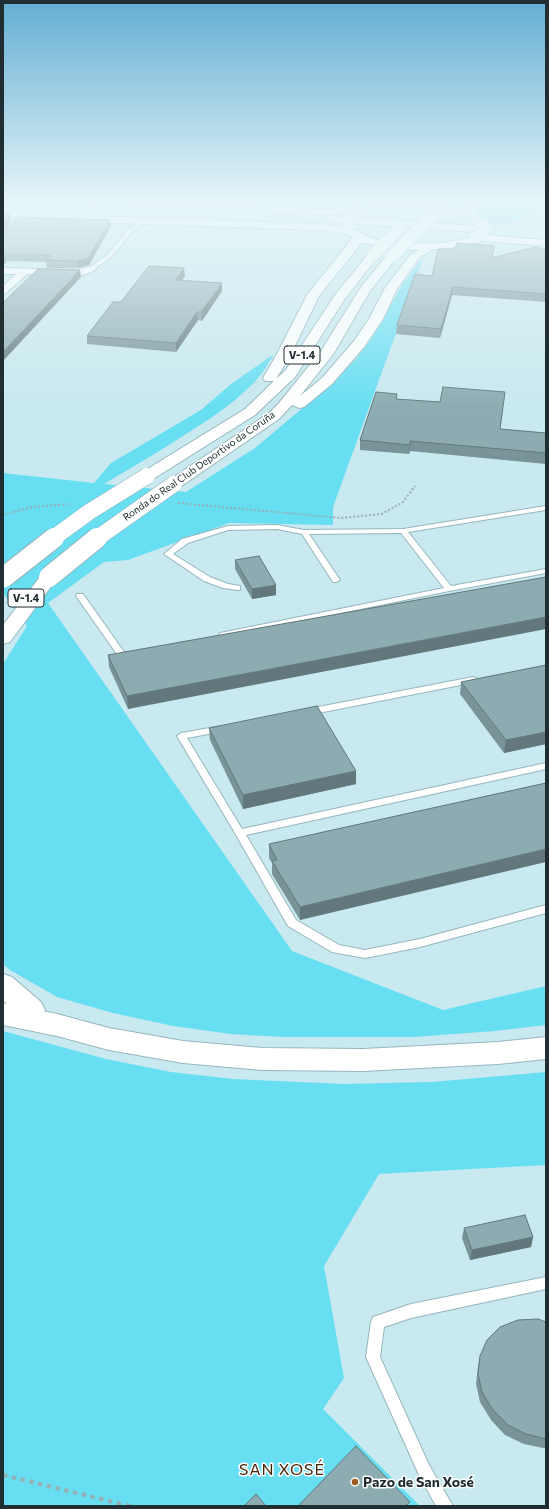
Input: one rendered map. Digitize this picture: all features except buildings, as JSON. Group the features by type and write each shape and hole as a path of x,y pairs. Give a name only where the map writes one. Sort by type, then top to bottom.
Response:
{"main road":[{"path":"211,436 270,377 284,354 313,295 334,269"},
{"name":"Ronda do Real Club Deportivo da Coruña","path":"3,578 64,529 89,512 250,412 290,374 339,298 362,269"},
{"name":"Ronda do Real Club Deportivo da Coruña","path":"3,619 49,577 95,539 274,416 303,384 327,353 365,290 381,269"},
{"path":"274,416 294,408 327,381 359,344 376,319 392,288 405,269"},
{"path":"3,638 49,577"},
{"path":"3,984 31,1010"},
{"path":"3,995 57,1024"},
{"path":"3,1014 57,1024 109,1039 183,1052 262,1058 363,1060 498,1053 546,1048"}],"street":[{"path":"3,271 78,273 90,269"},
{"path":"3,291 24,272"}],"lane":[{"path":"237,588 226,586 207,579 168,554 185,541 228,528 277,527 304,532 403,531 546,508"},
{"path":"403,531 449,589"},
{"path":"304,532 336,580"},
{"path":"216,636 546,571"},
{"path":"80,596 122,655 138,652"},
{"path":"298,714 484,678"},
{"path":"228,728 181,736 240,833 292,923 336,949 365,954 372,953 420,943 546,909"},
{"path":"240,833 546,766"},
{"path":"445,1506 424,1470 372,1357 378,1322 411,1311 546,1283"}],"path":[{"path":"173,503 341,518 382,514 403,502 415,486"},
{"path":"3,515 32,507 71,504"},
{"path":"3,1475 130,1506"}],"shaded area":[{"path":"414,269 419,269 333,507 333,525 229,523 128,560 104,562 48,603 292,951 443,1010 546,986 546,1025 495,1031 413,1037 282,1037 231,1034 173,1026 113,1013 57,997 10,970 3,964 3,664 27,626 3,593 3,473 94,483 111,463 201,410 231,384 274,354 254,383 234,401 211,418 161,450 104,484 186,492 255,448 330,385 357,358 374,335 403,283"},
{"path":"3,1031 106,1059 171,1072 233,1079 344,1084 432,1082 546,1072 546,1165 379,1174 324,1266 344,1378 323,1409 420,1506 3,1506"}],"place":[{"name":"Pazo de San Xosé","path":"355,1482"}],"district":[{"name":"SAN XOSÉ","path":"282,1470"}]}
